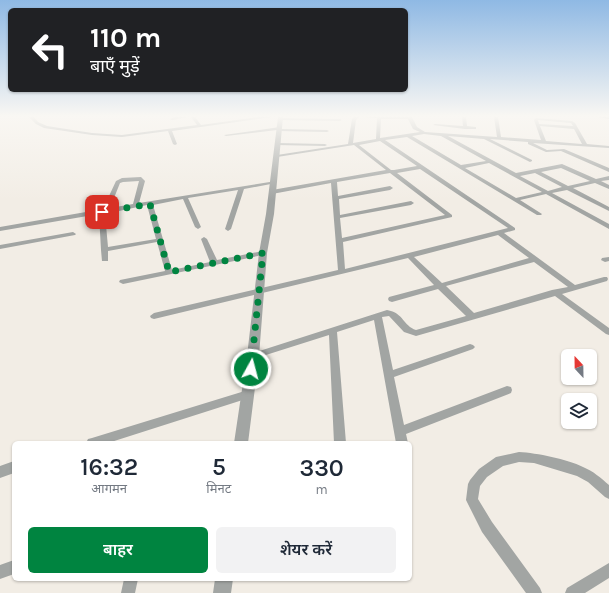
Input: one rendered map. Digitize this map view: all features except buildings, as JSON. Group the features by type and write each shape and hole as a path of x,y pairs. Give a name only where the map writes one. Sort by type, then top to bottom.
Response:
{"street":[{"path":"241,441 253,356 263,253 270,214 278,145"},
{"path":"310,145 325,145"},
{"path":"277,156 349,145"},
{"path":"339,241 450,216 354,145"},
{"path":"154,316 410,256 513,229 386,145"},
{"path":"423,145 539,214"},
{"path":"460,145 609,227"},
{"path":"497,145 530,161"},
{"path":"533,145 546,151 562,150 609,170"},
{"path":"572,145 609,147"},
{"path":"461,167 491,161"},
{"path":"516,175 562,166 609,187"},
{"path":"0,229 241,188 273,187 334,181 422,167"},
{"path":"535,171 609,209"},
{"path":"515,200 609,178"},
{"path":"105,259 104,212 118,182 122,180 141,179 142,181 135,206"},
{"path":"334,181 342,272"},
{"path":"228,229 241,188"},
{"path":"336,198 390,188"},
{"path":"185,198 198,227"},
{"path":"337,217 411,203"},
{"path":"150,204 169,272"},
{"path":"499,233 573,287"},
{"path":"0,247 73,234"},
{"path":"204,239 214,262"},
{"path":"104,250 160,240"},
{"path":"123,282 263,253"},
{"path":"410,256 473,317"},
{"path":"392,299 535,259"},
{"path":"253,356 391,313 411,334 604,279"},
{"path":"555,292 609,332"},
{"path":"378,316 402,441"},
{"path":"333,331 340,441"},
{"path":"390,375 470,348"},
{"path":"401,431 507,390"},
{"path":"98,441 248,394"},
{"path":"535,593 487,527 472,500 474,484 482,473 500,461 519,457 534,458 580,471 592,478 609,493"},
{"path":"0,472 12,468"},
{"path":"0,572 12,568"},
{"path":"572,593 609,570"},
{"path":"128,593 131,581"},
{"path":"222,593 224,581"}],"route":[{"path":"102,212 150,204 169,272 263,253 251,369"}]}
